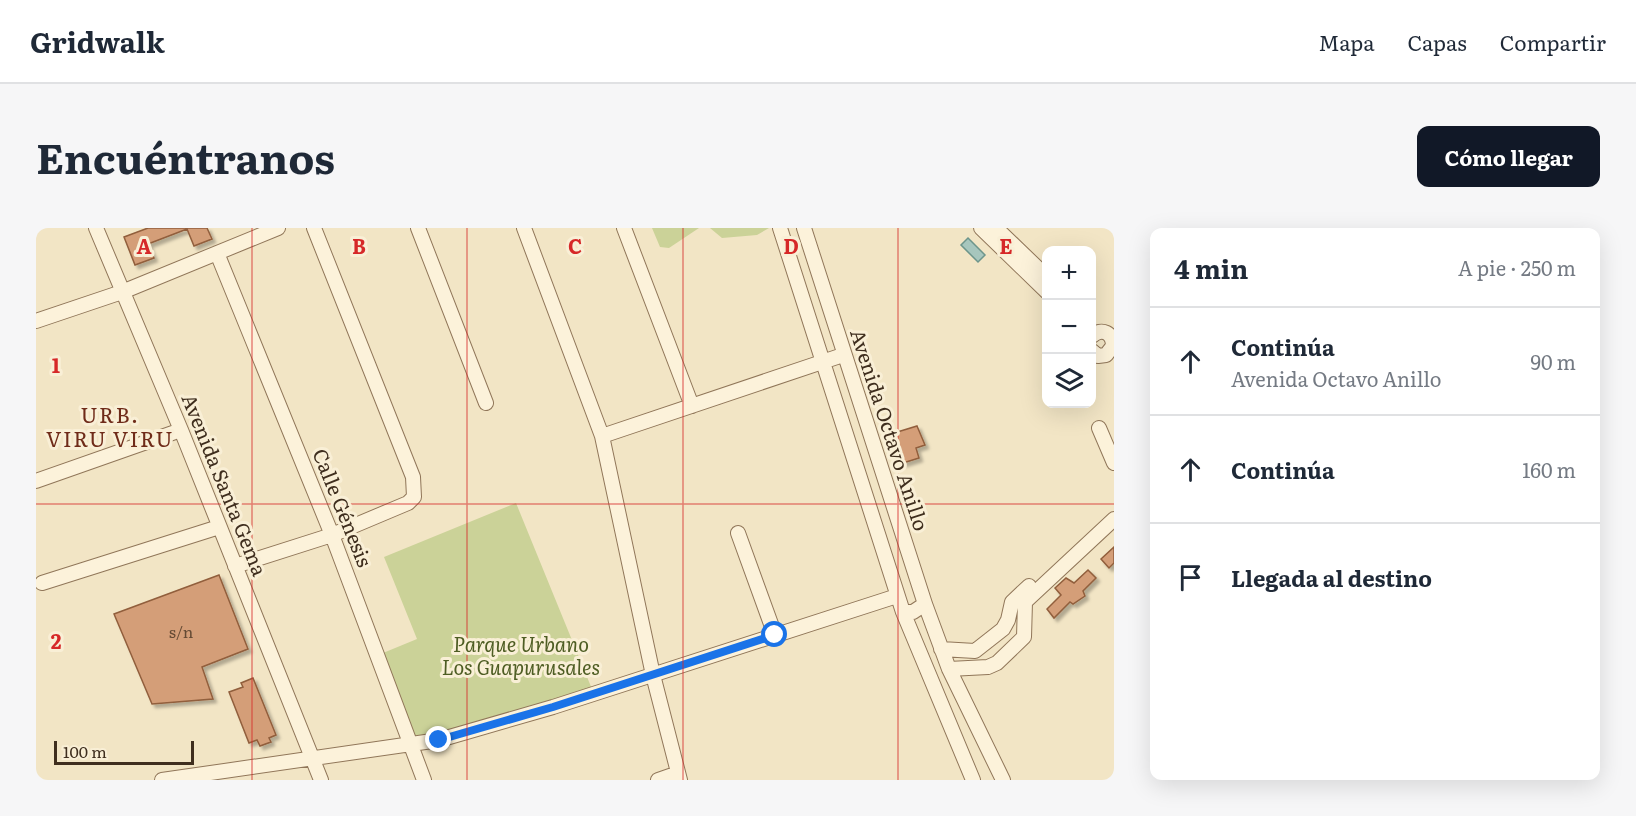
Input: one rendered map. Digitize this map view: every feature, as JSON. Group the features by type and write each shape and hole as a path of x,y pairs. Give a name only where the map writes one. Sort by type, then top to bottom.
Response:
{"street":[{"name":"Avenida Santa Gema","path":"96,228 181,430 321,780"},
{"path":"36,321 122,292 278,228"},
{"path":"235,566 332,536 408,503 414,497 416,487 314,228"},
{"path":"418,228 486,403"},
{"path":"524,228 602,436 653,675 679,776 658,780"},
{"path":"624,228 692,406"},
{"path":"780,228 897,596 973,780"},
{"name":"Avenida Octavo Anillo","path":"804,228 843,355 941,649 1003,780"},
{"path":"981,228 1042,287"},
{"path":"996,228 1042,272"},
{"name":"Calle Génesis","path":"217,253 332,536 413,744 414,759 424,780"},
{"path":"1096,330 1112,338 1112,350 1102,356 1096,353"},
{"path":"602,436 843,355"},
{"path":"1099,428 1114,463"},
{"path":"36,481 181,430"},
{"path":"941,649 975,651 1003,629 1008,620 1011,602 1114,507"},
{"path":"949,669 988,667 997,663 1024,637 1025,602 1114,519"},
{"path":"42,583 219,527"},
{"path":"738,533 775,635"},
{"path":"162,780 177,780 439,740 530,714 897,596"},
{"path":"903,612 913,612 925,604"}],"green space":[{"path":"652,228 699,228 669,248 660,247"},
{"path":"710,228 769,228 757,235 722,238"},
{"name":"Parque Urbano Los Guapurusales","path":"516,503 594,694 415,739 383,653 417,639 384,557"}],"water":[{"path":"968,238 985,255 978,262 961,245"}],"building":[{"path":"148,228 207,228 212,239 194,246 187,229 148,244 154,258 135,265 124,237"},
{"path":"917,426 925,445 916,448 919,458 903,463 894,433"},
{"path":"1114,547 1114,563 1109,568 1101,559"},
{"path":"1088,570 1096,578 1083,591 1085,596 1073,604 1070,602 1054,618 1047,609 1061,595 1055,588 1066,578 1074,583"},
{"path":"219,575 248,649 202,667 213,699 152,704 114,614"},
{"path":"253,678 276,735 269,738 271,742 260,746 257,740 249,743 229,692 243,687 241,683"}],"district":[{"name":"URB. VIRU VIRU","path":"110,428"}],"route":[{"path":"439,740 553,707 775,635"}]}
